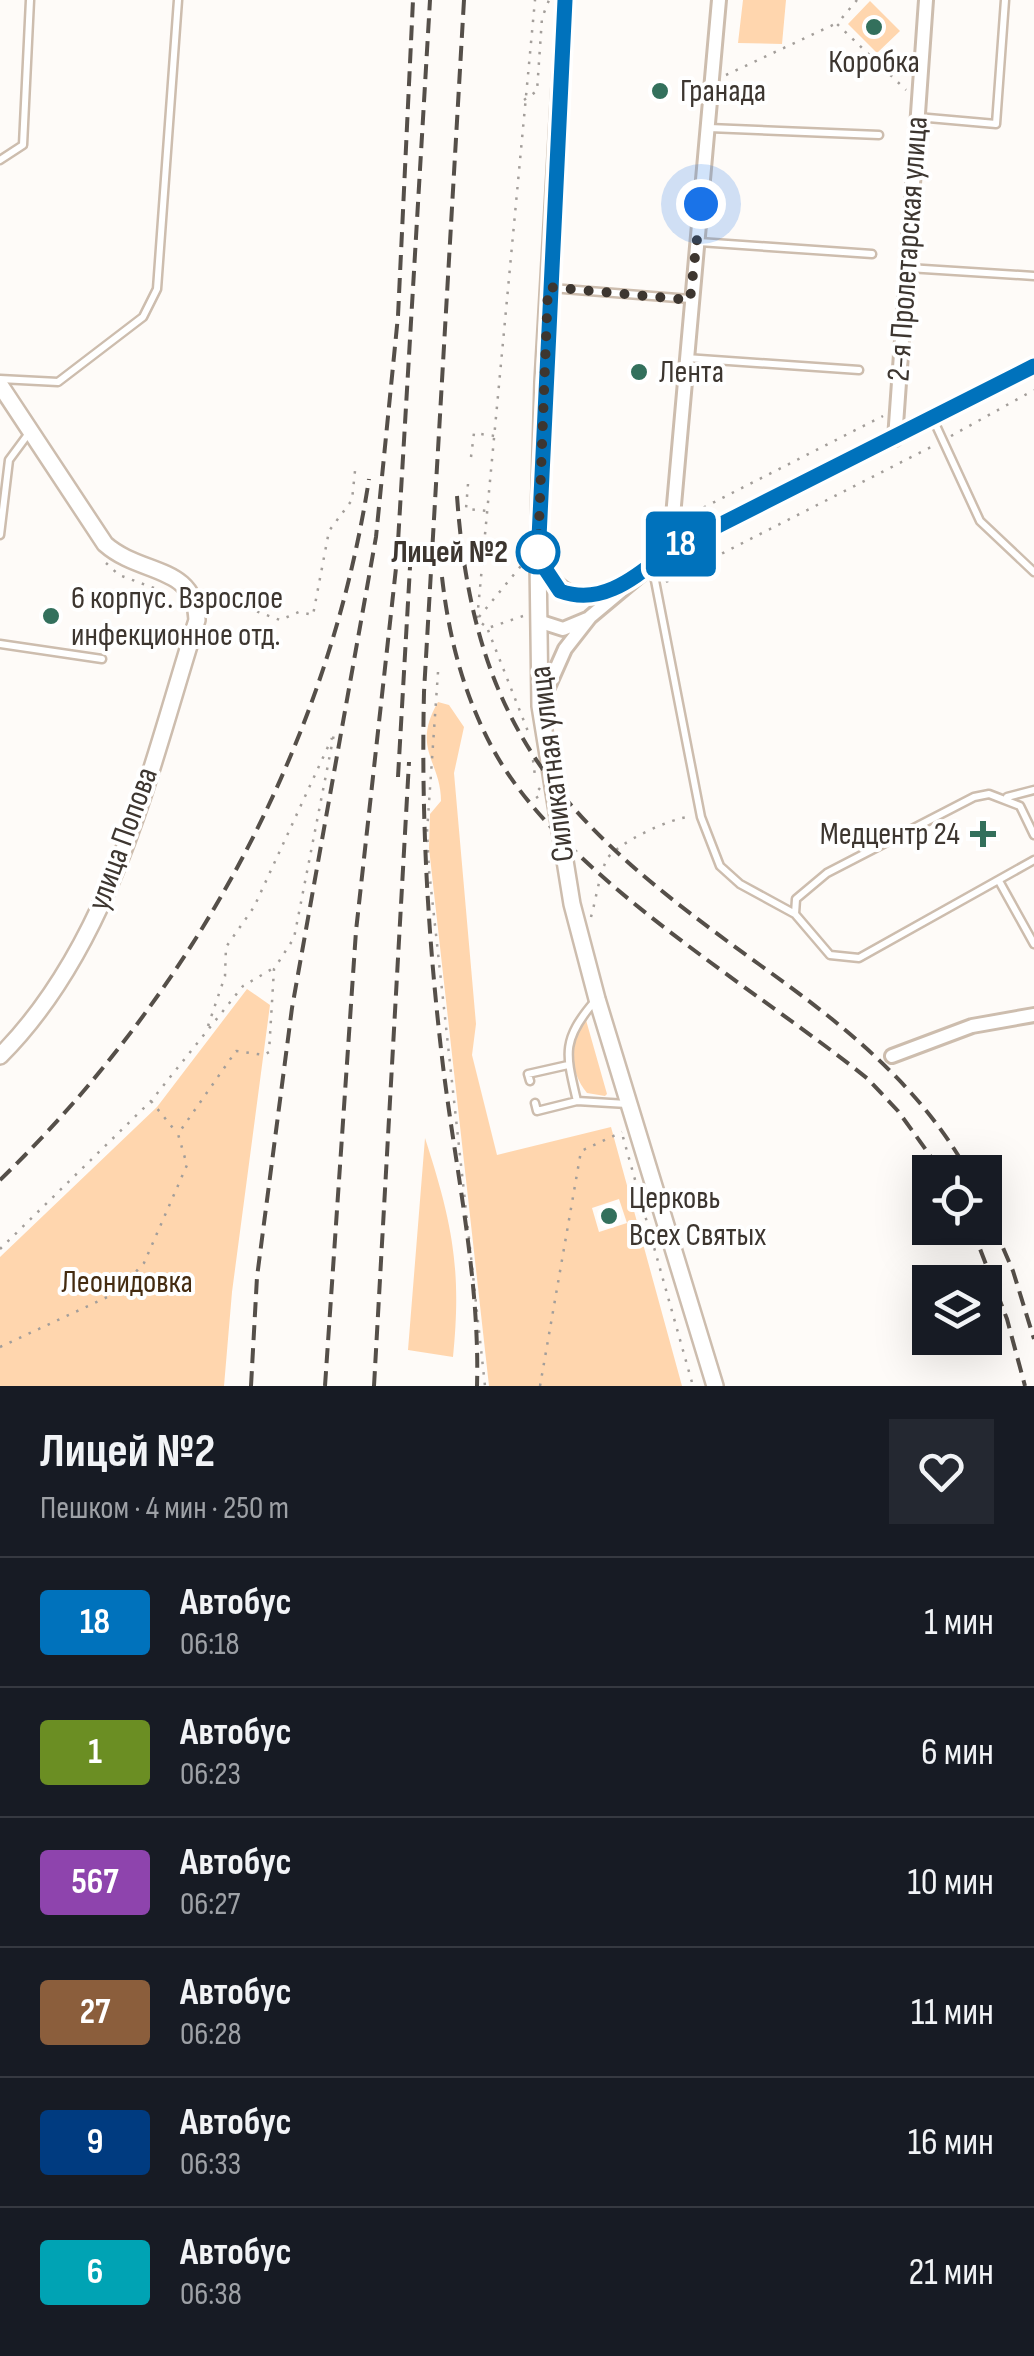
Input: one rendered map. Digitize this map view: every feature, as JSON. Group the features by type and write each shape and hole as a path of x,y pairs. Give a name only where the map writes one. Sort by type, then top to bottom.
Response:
{"street":[{"name":"Силикатная улица","path":"565,0 532,618 540,706 565,878 596,1000 716,1386"},
{"path":"670,550 684,358 720,0"},
{"name":"2-я Пролетарская улица","path":"895,438 926,0"},
{"path":"540,706 565,649 590,617 670,550 1034,366"},
{"path":"0,382 24,437 105,544 120,557 184,582 196,600"},
{"path":"538,558 560,591 572,595 588,598 630,580"},
{"name":"улица Попова","path":"0,1056 30,1026 97,914 195,629 196,600"},
{"path":"532,618 563,629 590,617"},
{"path":"892,1056 972,1026 1034,1015"}],"lane":[{"path":"0,160 23,145 30,0"},
{"path":"0,382 58,382 142,317 157,289 178,0"},
{"path":"917,117 996,124 1005,0"},
{"path":"709,128 879,135"},
{"path":"697,242 872,254"},
{"path":"907,268 1034,276"},
{"path":"548,287 690,300"},
{"path":"684,358 859,370"},
{"path":"934,419 980,520 1034,572"},
{"path":"0,534 9,460 24,437"},
{"path":"652,564 701,816 720,866 740,884 796,914 830,954 859,958 1034,860"},
{"path":"0,644 102,659"},
{"path":"1006,798 1034,790"},
{"path":"796,914 796,899 827,872 974,797 989,794 1020,806 1034,835"},
{"path":"999,881 1034,944"},
{"path":"577,1101 568,1064 570,1030 596,1000"},
{"path":"530,1081 528,1074 557,1071 568,1064"},
{"path":"535,1104 537,1111 564,1100 629,1104"}],"path":[{"path":"477,620 534,0"},
{"path":"523,101 537,91 542,18 549,0"},
{"path":"726,75 837,24 857,0"},
{"path":"837,24 911,94"},
{"path":"868,53 872,48"},
{"path":"656,587 1034,390"},
{"path":"671,525 897,408"},
{"path":"471,457 474,434 496,436"},
{"path":"196,600 220,598 280,620 298,612 313,615 329,531 352,500 355,471"},
{"path":"468,484 466,509 489,511"},
{"path":"477,620 526,560 526,578"},
{"path":"477,620 488,628 532,618"},
{"path":"438,672 427,832 429,870 484,1386"},
{"path":"0,1249 151,1100 243,986 274,968 294,938 334,734 254,907 226,946 225,976 208,1028"},
{"path":"589,927 606,860 615,850 677,816 701,816"},
{"path":"178,1134 236,1051 264,1055 269,1052 274,968"},
{"path":"0,1347 116,1293 144,1263 186,1165 178,1134 151,1100"},
{"path":"540,1386 581,1151 636,1126"}],"green space":[{"path":"743,0 786,0 782,44 738,43"},
{"name":"Коробка","path":"870,1 900,31 877,53 848,24"},
{"path":"438,702 449,705 464,727 454,773 476,1024 472,1055 497,1155 611,1127 682,1386 489,1386 429,848 430,814 441,801 427,743 430,718","holes":["619,1199 627,1223 599,1232 592,1208"]},
{"name":"Леонидовка","path":"247,989 270,1005 232,1292 224,1386 0,1386 0,1257 157,1107"},
{"path":"586,1020 605,1096 587,1093 574,1066 573,1047"},
{"path":"425,1138 453,1246 453,1357 408,1350"}],"railway":[{"path":"251,1386 257,1277 292,1008 376,537 398,316 413,0"},
{"path":"325,1386 356,931 397,559 430,0"},
{"path":"464,0 424,692 424,786 433,973 471,1266 477,1386"},
{"path":"0,1180 70,1107 133,1029 191,946 242,859 285,769 321,675 349,578 369,479"},
{"path":"457,496 467,581 485,653 511,716 544,771 586,821 635,869 820,1009 876,1057 926,1111 957,1155"},
{"path":"398,777 410,567"},
{"path":"442,577 466,688 494,751 525,797 566,842 664,927 868,1079 898,1111 930,1155"},
{"path":"374,1386 409,762"},
{"path":"979,1245 1007,1319 1025,1386"},
{"path":"1002,1245 1034,1339"}],"bus line":[{"name":"18","path":"565,0 553,177 538,558 560,591 588,598 604,593 630,580 670,550 1034,366"}],"place":[{"name":"Коробка","path":"874,27"},
{"name":"Гранада","path":"660,91"},
{"name":"Лента","path":"639,372"},
{"name":"Лицей №2","path":"538,552"},
{"name":"6 корпус. Взрослое инфекционное отд.","path":"51,616"},
{"name":"Медцентр 24","path":"983,834"},
{"name":"Церковь Всех Святых","path":"609,1216"}],"route":[{"path":"538,552 548,287 690,300 701,204"}]}
